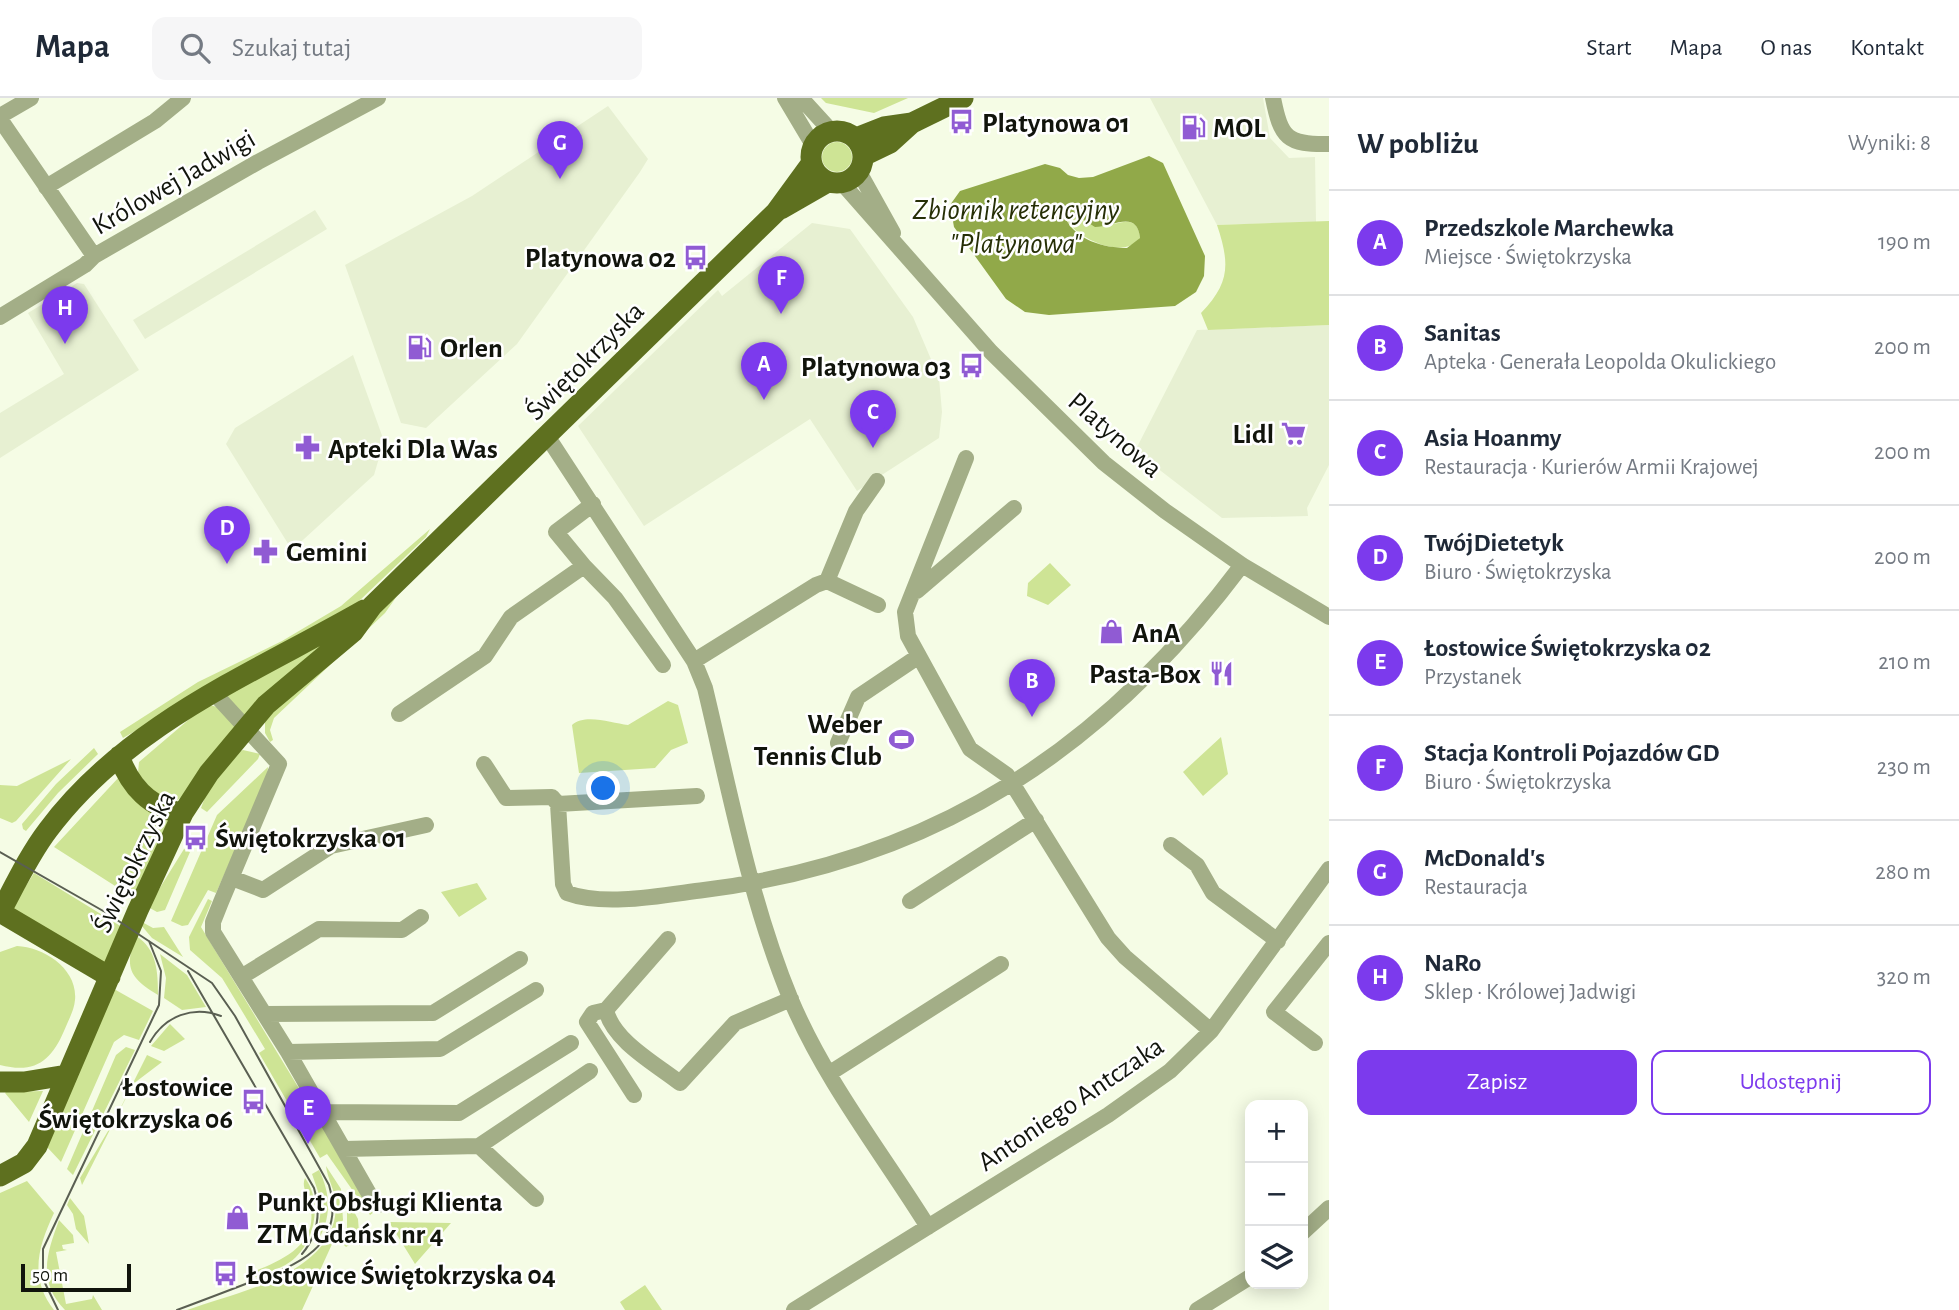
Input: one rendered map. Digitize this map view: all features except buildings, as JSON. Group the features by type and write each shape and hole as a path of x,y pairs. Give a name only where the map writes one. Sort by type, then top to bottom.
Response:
{"main road":[{"name":"Świętokrzyska","path":"0,1176 24,1163 37,1146 183,813 209,773 246,727 266,705 353,632 372,606 776,212 849,166 884,127 912,123 963,98"},
{"name":"Świętokrzyska","path":"776,212 812,155 831,131"},
{"path":"812,155 815,172 849,166 844,131 831,131"},
{"name":"Świętokrzyska","path":"0,913 47,831 118,756 213,692 372,606"},
{"path":"118,756 136,789 162,808 183,813"},
{"path":"0,913 110,976"},
{"path":"0,1082 24,1082 67,1075"}],"street":[{"path":"31,98 0,117 94,256"},
{"path":"46,187 155,121 183,98"},
{"path":"785,98 812,155"},
{"path":"801,98 831,131"},
{"path":"1273,98 1281,130 1287,138 1311,145 1329,144"},
{"name":"Królowej Jadwigi","path":"0,317 85,265 94,256 258,162 377,99"},
{"name":"Platynowa","path":"849,166 902,251 991,352 1074,435 1165,511 1242,565 1329,617"},
{"path":"547,436 694,661 705,688 753,883 791,999 830,1073 929,1227"},
{"path":"966,458 904,620 908,636 971,749 1003,771 1013,783 1108,938 1125,957 1211,1031"},
{"path":"827,581 856,511 877,481"},
{"path":"593,504 556,532 615,598 663,665"},
{"path":"915,593 1014,508"},
{"path":"484,764 506,798 552,797 558,804 563,884 567,893 579,898 652,897 753,883 830,865 905,839 1013,783 1111,712 1146,679 1214,603 1242,565"},
{"path":"399,714 485,656 511,617 584,566"},
{"path":"694,661 816,585 827,581 878,605"},
{"path":"838,743 858,697 919,656"},
{"path":"213,692 279,764 212,926 324,1112 372,1199 379,1205"},
{"path":"558,804 696,796"},
{"path":"911,901 1036,820"},
{"path":"232,878 263,890 331,846 426,825"},
{"path":"1171,845 1197,865 1213,893 1278,941"},
{"name":"Antoniego Antczaka","path":"794,1310 1143,1092 1190,1053 1211,1031 1329,869"},
{"path":"241,976 319,929 402,930 421,917"},
{"path":"634,1096 587,1025 593,1013 606,1010 668,939"},
{"path":"1314,1043 1274,1012 1329,943"},
{"path":"265,1014 433,1013 520,959"},
{"path":"830,1073 1001,964"},
{"path":"288,1052 440,1049 536,990"},
{"path":"606,1010 608,1018 621,1037 680,1083 735,1023 750,1014 791,999"},
{"path":"324,1112 459,1113 571,1043"},
{"path":"344,1149 479,1146 590,1071"},
{"path":"479,1146 536,1199"},
{"path":"1308,1227 1329,1208"},
{"path":"1197,1310 1245,1280"}],"shaded area":[{"path":"821,98 908,98 874,113 826,103"},
{"path":"1150,98 1263,98 1270,138 1289,158 1315,157 1316,222 1217,225"},
{"path":"608,106 648,159 640,172 517,344 426,428 401,423 345,265 472,196"},
{"path":"837,142 848,146 852,157 848,168 837,172 826,168 822,157 826,146"},
{"path":"315,210 327,229 145,339 133,320"},
{"path":"1072,212 1096,226 1129,222 1138,229 1140,238 1133,245 1123,247 1100,244 1070,225 1065,217"},
{"path":"1329,221 1329,325 1208,330 1201,313 1218,292 1225,272 1224,251 1217,225"},
{"path":"812,223 850,229 913,317 939,378 942,412 939,438 857,491 810,419 644,526 578,426 718,290 722,296"},
{"path":"77,283 84,284 139,370 0,458 0,413 64,374 28,313"},
{"path":"1329,325 1329,465 1307,508 1308,516 1222,518 1135,451 1197,330"},
{"path":"353,355 384,441 374,475 292,550 226,444 235,428"},
{"path":"430,529 426,537 357,603 123,738 120,732 198,682 282,641 341,606"},
{"path":"1050,563 1071,585 1048,605 1027,596 1028,583"},
{"path":"397,596 385,613 274,718 270,730 273,740 270,742 265,733 265,717"},
{"path":"332,637 246,717 225,695"},
{"path":"668,701 678,705 688,743 671,750 655,768 579,773 572,725 577,721 591,719 628,725"},
{"path":"210,705 217,707 237,726 183,796 175,802 157,796 138,773 139,762 200,710"},
{"path":"1221,737 1228,774 1203,796 1183,772"},
{"path":"94,748 98,754 58,793 26,831 23,829 22,824 56,784"},
{"path":"243,750 260,754 258,759 207,812 201,808 208,789 237,753"},
{"path":"71,759 16,821 12,823 0,818 0,785 17,786"},
{"path":"268,767 267,779 216,893 208,890 188,925 182,926 171,921 217,815"},
{"path":"120,776 169,819 134,898 54,847"},
{"path":"184,849 190,852 165,910 157,912 148,907"},
{"path":"34,873 122,927 105,964 12,908"},
{"path":"477,883 487,899 459,917 441,892"},
{"path":"208,899 212,901 201,927 374,1212 370,1215 327,1154 320,1158 259,1053 265,1049 222,978 190,950 189,937"},
{"path":"142,922 153,928 164,927 183,957 152,938 141,925"},
{"path":"136,936 148,947 155,962 158,995 141,983 132,971 130,956"},
{"path":"17,946 38,950 57,962 71,979 75,1000 53,1050 40,1063 23,1068 0,1065 0,952"},
{"path":"160,954 187,975 206,1007 182,1010 164,998 166,978"},
{"path":"114,989 153,1011 139,1040 124,1035 114,1042 61,1162 46,1146"},
{"path":"170,1024 185,1039 164,1051 151,1046"},
{"path":"126,1047 135,1050 73,1175 67,1169 116,1055"},
{"path":"147,1055 162,1062 133,1084 82,1185 80,1178 114,1121"},
{"path":"43,1091 29,1122 5,1093 6,1092"},
{"path":"326,1166 341,1189 343,1220 302,1310 187,1310 257,1287 281,1276 302,1264 320,1248 331,1229 336,1206"},
{"path":"319,1170 326,1188 328,1207 325,1225 316,1243 322,1203 312,1174"},
{"path":"305,1178 311,1188 315,1210 314,1222 305,1245 290,1262 255,1277 255,1271 278,1261 297,1248 309,1230 310,1205 304,1188"},
{"path":"27,1181 54,1213 40,1250 39,1274 46,1298 54,1310 0,1310 0,1193"},
{"path":"70,1198 84,1216 89,1244 76,1229 73,1214 67,1205"},
{"path":"347,1208 352,1208 358,1219 360,1246 354,1242 346,1247 344,1245 347,1234"},
{"path":"59,1220 73,1235 74,1243 62,1245 63,1249 67,1250 56,1252 66,1304 92,1299 93,1295 102,1310 65,1310 50,1288 47,1277 48,1254"},
{"path":"389,1222 451,1223 415,1264"},
{"path":"645,1285 662,1310 625,1310 620,1302"}],"water":[{"name":"Zbiornik retencyjny \"Platynowa\"","path":"1149,156 1163,163 1205,256 1204,276 1196,292 1175,306 1049,315 1025,312 1006,299 954,227 950,205 960,191 1045,164 1079,178 1093,177","holes":["1072,213 1095,227 1129,222 1138,229 1140,238 1127,248 1100,244 1076,232 1065,217"]}],"tram line":[{"path":"0,852 105,912 212,983 235,1016 329,1185 333,1207 331,1224 324,1239 313,1251 283,1269 177,1310"},
{"path":"58,1310 43,1279 43,1249 159,1005 161,971 149,941"},
{"path":"188,971 314,1188 317,1223 312,1239 302,1254"},
{"path":"150,1042 163,1025 181,1015 200,1012 221,1016"}],"place":[{"name":"Platynowa 01","path":"962,122"},
{"name":"MOL","path":"1193,127"},
{"name":"McDonald's","path":"560,179"},
{"name":"Platynowa 02","path":"696,257"},
{"name":"Stacja Kontroli Pojazdów GD","path":"781,314"},
{"name":"NaRo","path":"65,344"},
{"name":"Orlen","path":"420,347"},
{"name":"Platynowa 03","path":"971,366"},
{"name":"Przedszkole Marchewka","path":"764,400"},
{"name":"Lidl","path":"1294,433"},
{"name":"Apteki Dla Was","path":"308,448"},
{"name":"Asia Hoanmy","path":"873,448"},
{"name":"Gemini","path":"266,551"},
{"name":"TwójDietetyk","path":"227,564"},
{"name":"AnA","path":"1112,632"},
{"name":"Pasta-Box","path":"1221,673"},
{"name":"Sanitas","path":"1032,717"},
{"name":"Weber Tennis Club","path":"902,739"},
{"name":"Świętokrzyska 01","path":"195,837"},
{"name":"Łostowice Świętokrzyska 06","path":"253,1102"},
{"name":"Łostowice Świętokrzyska 02","path":"308,1144"},
{"name":"Punkt Obsługi Klienta ZTM Gdańsk nr 4","path":"237,1217"},
{"name":"Łostowice Świętokrzyska 04","path":"226,1274"}]}
